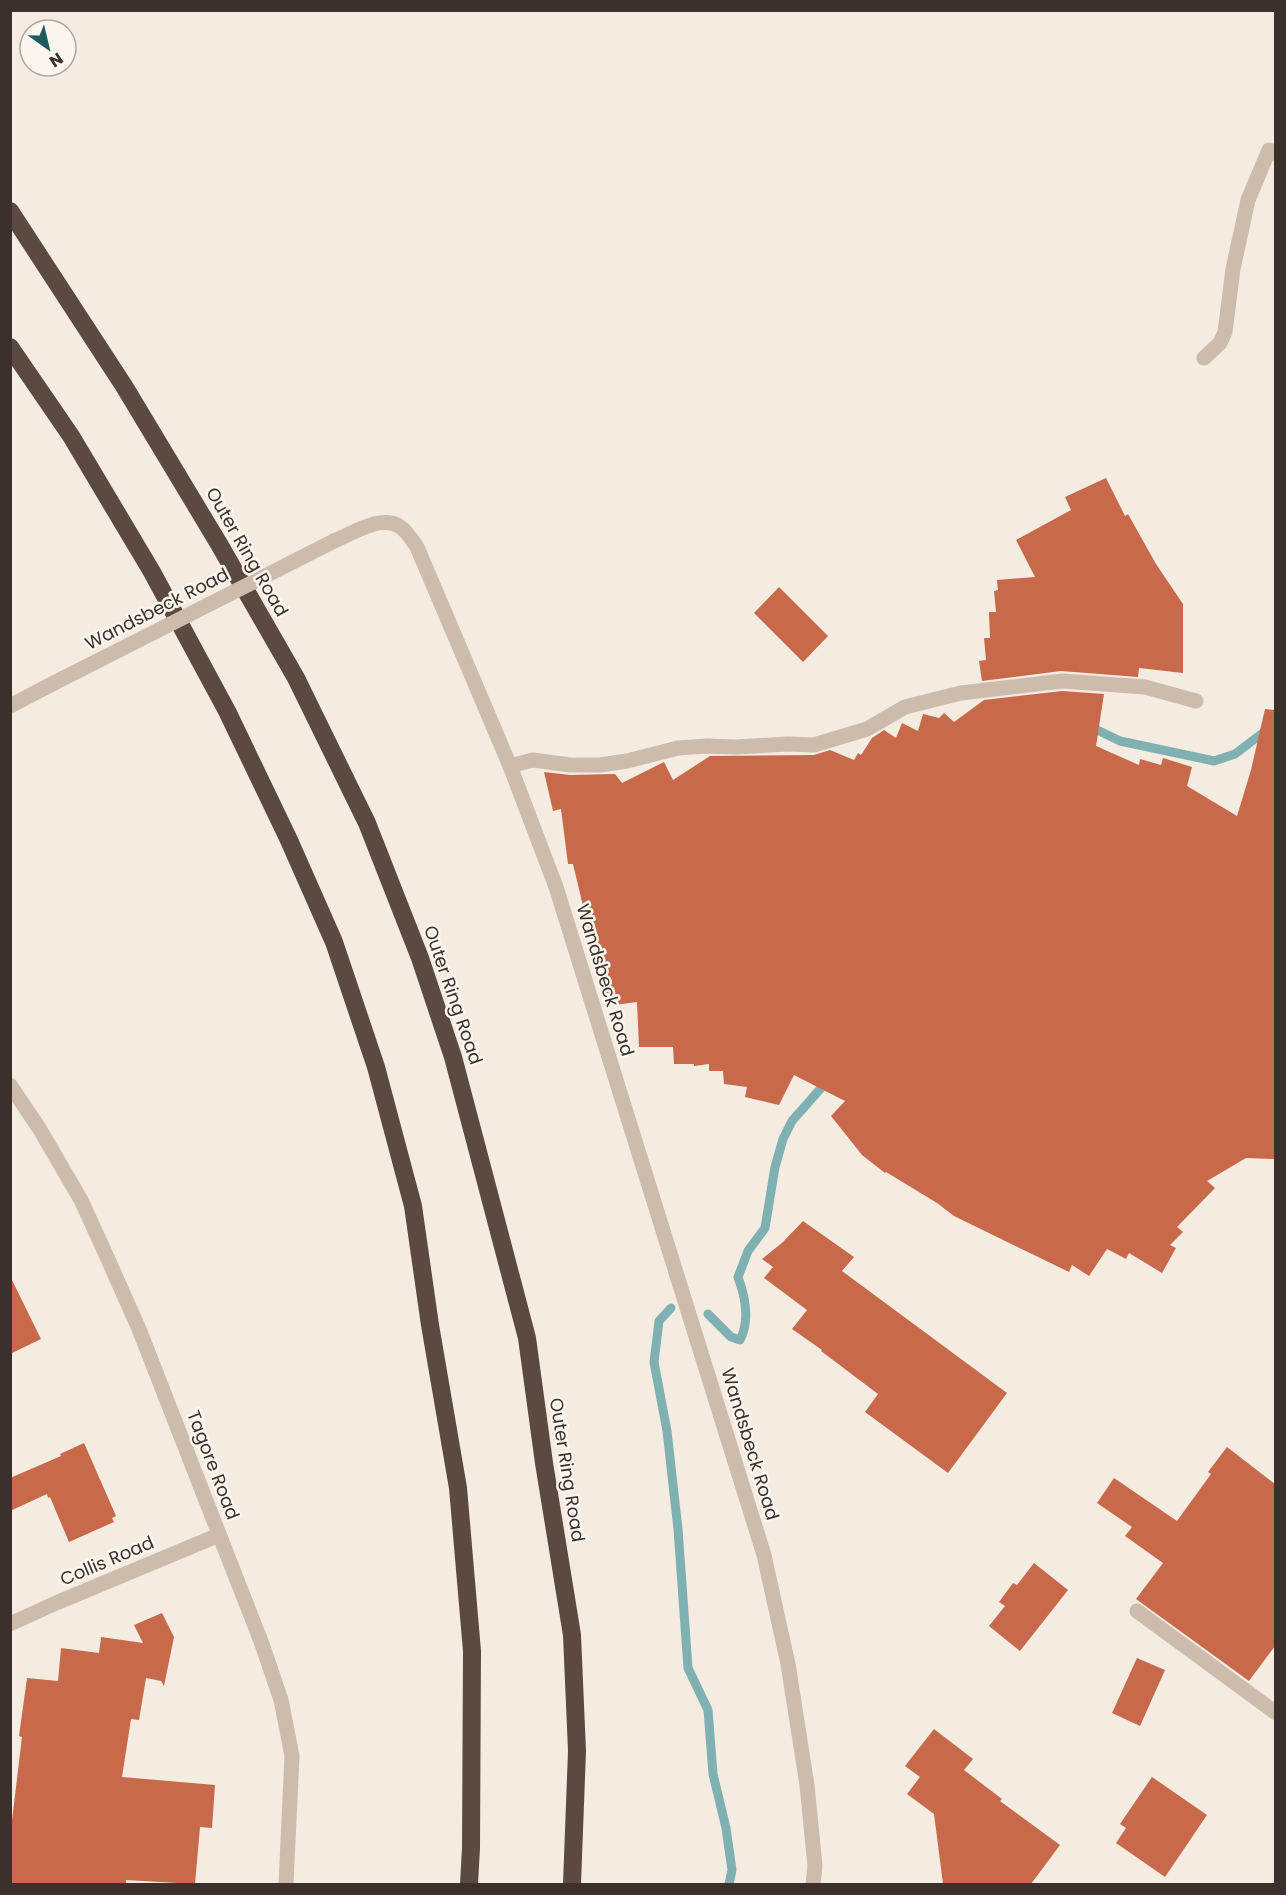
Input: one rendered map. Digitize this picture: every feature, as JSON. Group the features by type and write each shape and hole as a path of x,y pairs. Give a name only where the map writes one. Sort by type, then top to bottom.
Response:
{"highway":[{"name":"Outer Ring Road","path":"10,211 124,386 296,678 367,823 420,958 453,1057 527,1338 544,1463 572,1635 577,1751 572,1884"},
{"path":"10,347 71,436 152,572 227,711 288,838 334,942 376,1067 413,1206 430,1325 458,1488 472,1651 469,1884"}],"street":[{"path":"1204,358 1220,343 1226,332 1233,269 1248,200 1272,152"},
{"name":"Wandsbeck Road","path":"10,706 336,540 366,527 384,523 398,525 417,547 510,766 556,887 764,1555 788,1664 807,1785 815,1866 813,1884"},
{"path":"510,766 533,760 570,765 600,765 678,748 814,745 867,729 905,707 961,693 1062,681 1145,687 1196,701"},
{"name":"Tagore Road","path":"10,1085 39,1128 85,1209 139,1329 262,1644 281,1700 292,1756 286,1884"},
{"name":"Collis Road","path":"10,1624 219,1535"},
{"path":"1137,1611 1275,1713"}],"building":[{"path":"1106,478 1125,516 1128,514 1156,564 1183,604 1183,673 1139,668 1138,677 1061,671 982,681 979,661 986,660 984,638 990,638 989,612 996,612 994,591 998,590 997,580 1035,577 1016,540 1071,510 1065,497"},
{"path":"779,587 828,636 803,662 754,613"},
{"path":"1062,691 1104,694 1096,746 1139,765 1140,759 1161,765 1163,758 1192,767 1187,786 1237,816 1251,770 1265,709 1275,710 1275,1159 1246,1158 1207,1181 1215,1188 1177,1227 1183,1232 1170,1245 1176,1248 1162,1273 1129,1253 1126,1259 1107,1249 1089,1276 1072,1265 1069,1272 954,1216 937,1203 885,1173 862,1155 831,1116 845,1101 794,1075 779,1105 745,1097 747,1087 724,1084 723,1071 709,1071 709,1064 694,1066 694,1064 674,1064 673,1047 639,1047 637,1002 614,1005 613,997 607,997 599,951 596,952 588,927 573,864 568,864 561,809 553,811 544,772 570,775 615,774 622,783 664,762 673,780 710,756 814,755 830,750 854,760 858,753 861,755 872,738 884,730 896,738 902,723 918,731 923,714 939,718 944,713 954,722 984,700"},
{"path":"803,1221 854,1257 842,1271 1007,1393 948,1473 865,1412 878,1394 792,1329 807,1310 764,1278 773,1267 762,1259 783,1242"},
{"path":"10,1276 41,1339 10,1354"},
{"path":"84,1443 116,1516 112,1518 114,1522 69,1542 47,1494 10,1511 10,1478 61,1456 60,1454"},
{"path":"1227,1447 1275,1484 1275,1646 1249,1681 1136,1599 1163,1563 1125,1536 1132,1527 1097,1503 1114,1478 1177,1521 1211,1474 1208,1472"},
{"path":"1034,1563 1068,1590 1020,1651 989,1626 1005,1606 999,1602 1013,1583 1017,1585"},
{"path":"162,1613 174,1637 164,1686 161,1681 146,1678 139,1720 131,1719 122,1777 215,1785 212,1828 200,1827 195,1884 126,1880 126,1884 10,1884 10,1837 27,1678 58,1681 61,1648 99,1653 101,1637 143,1643 134,1625"},
{"path":"1137,1658 1165,1670 1140,1726 1112,1713"},
{"path":"934,1729 973,1759 964,1770 1002,1799 1000,1801 1060,1845 1031,1884 943,1884 934,1814 907,1794 920,1777 905,1766"},
{"path":"1152,1777 1207,1815 1165,1877 1116,1843 1126,1828 1120,1824"}],"waterway":[{"path":"1089,726 1120,741 1214,761 1235,754 1268,729 1276,728"},
{"path":"708,1314 731,1337 740,1340 746,1317 743,1292 738,1277 748,1251 765,1228 775,1167 783,1139 792,1121 829,1079"},
{"path":"671,1308 659,1321 654,1362 667,1431 678,1529 688,1668 708,1710 713,1774 726,1828 732,1870 729,1884"}]}
